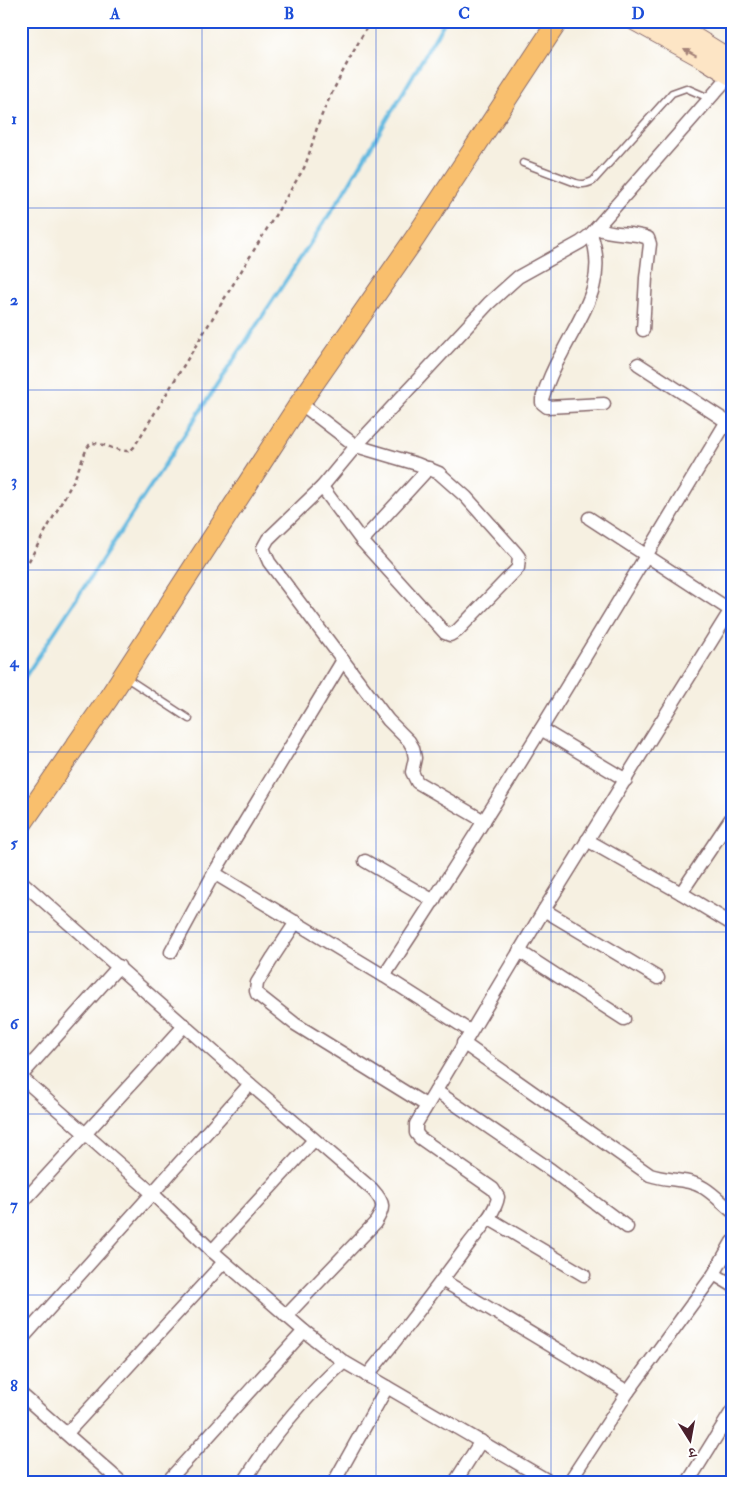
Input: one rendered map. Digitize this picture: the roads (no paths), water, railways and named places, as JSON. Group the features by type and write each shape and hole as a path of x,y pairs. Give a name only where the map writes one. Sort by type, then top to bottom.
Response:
{"main road":[{"path":"21,825 123,676 300,403 415,238 558,21"},
{"path":"634,21 731,71"},
{"path":"669,21 731,71"}],"street":[{"path":"484,821 417,782 412,772 415,758 409,741 388,720 269,562 264,548 268,539 322,487 356,446 489,303 518,277 582,242 594,231 731,71"},
{"path":"594,231 641,235 648,238 650,244 643,330"},
{"path":"594,231 596,256 593,290 586,308 561,354 542,403 547,407 604,404"},
{"path":"384,976 484,821 729,423 638,364"},
{"path":"300,403 356,446 430,468 439,473 466,496 516,553 520,563 514,574 457,631 450,635 441,630 362,541 322,487"},
{"path":"362,541 430,468"},
{"path":"368,1376 442,1280 498,1202 497,1193 420,1138 416,1133 416,1124 519,950 731,609 589,518"},
{"path":"171,952 214,873 343,660"},
{"path":"541,729 626,780"},
{"path":"681,893 732,817"},
{"path":"587,840 732,924"},
{"path":"365,861 434,900"},
{"path":"214,873 384,976 470,1031"},
{"path":"21,881 380,1198 383,1204 381,1213 375,1223 286,1316"},
{"path":"544,910 658,978"},
{"path":"296,922 257,983 256,991 258,994 295,1024 426,1105"},
{"path":"519,950 624,1019"},
{"path":"118,966 21,1076 152,1193 224,1262 286,1316 344,1362 550,1482"},
{"path":"21,1204 185,1025"},
{"path":"463,1042 650,1175 694,1184 704,1188 732,1212"},
{"path":"21,1340 250,1084"},
{"path":"436,1091 551,1170 627,1227"},
{"path":"212,1251 314,1140"},
{"path":"488,1218 584,1275"},
{"path":"569,1482 628,1392 714,1274 732,1242"},
{"path":"67,1434 224,1262"},
{"path":"714,1274 732,1285"},
{"path":"442,1280 628,1392"},
{"path":"167,1482 304,1331"},
{"path":"244,1482 281,1429 314,1389 344,1362"},
{"path":"334,1482 387,1387"},
{"path":"21,1394 121,1482"},
{"path":"688,1482 732,1411"},
{"path":"455,1482 481,1441"}],"lane":[{"path":"523,163 582,184 588,183 593,181 672,93 686,88 709,98"},
{"path":"123,676 189,718"}],"waterway":[{"path":"21,683 346,189 445,21"}]}
